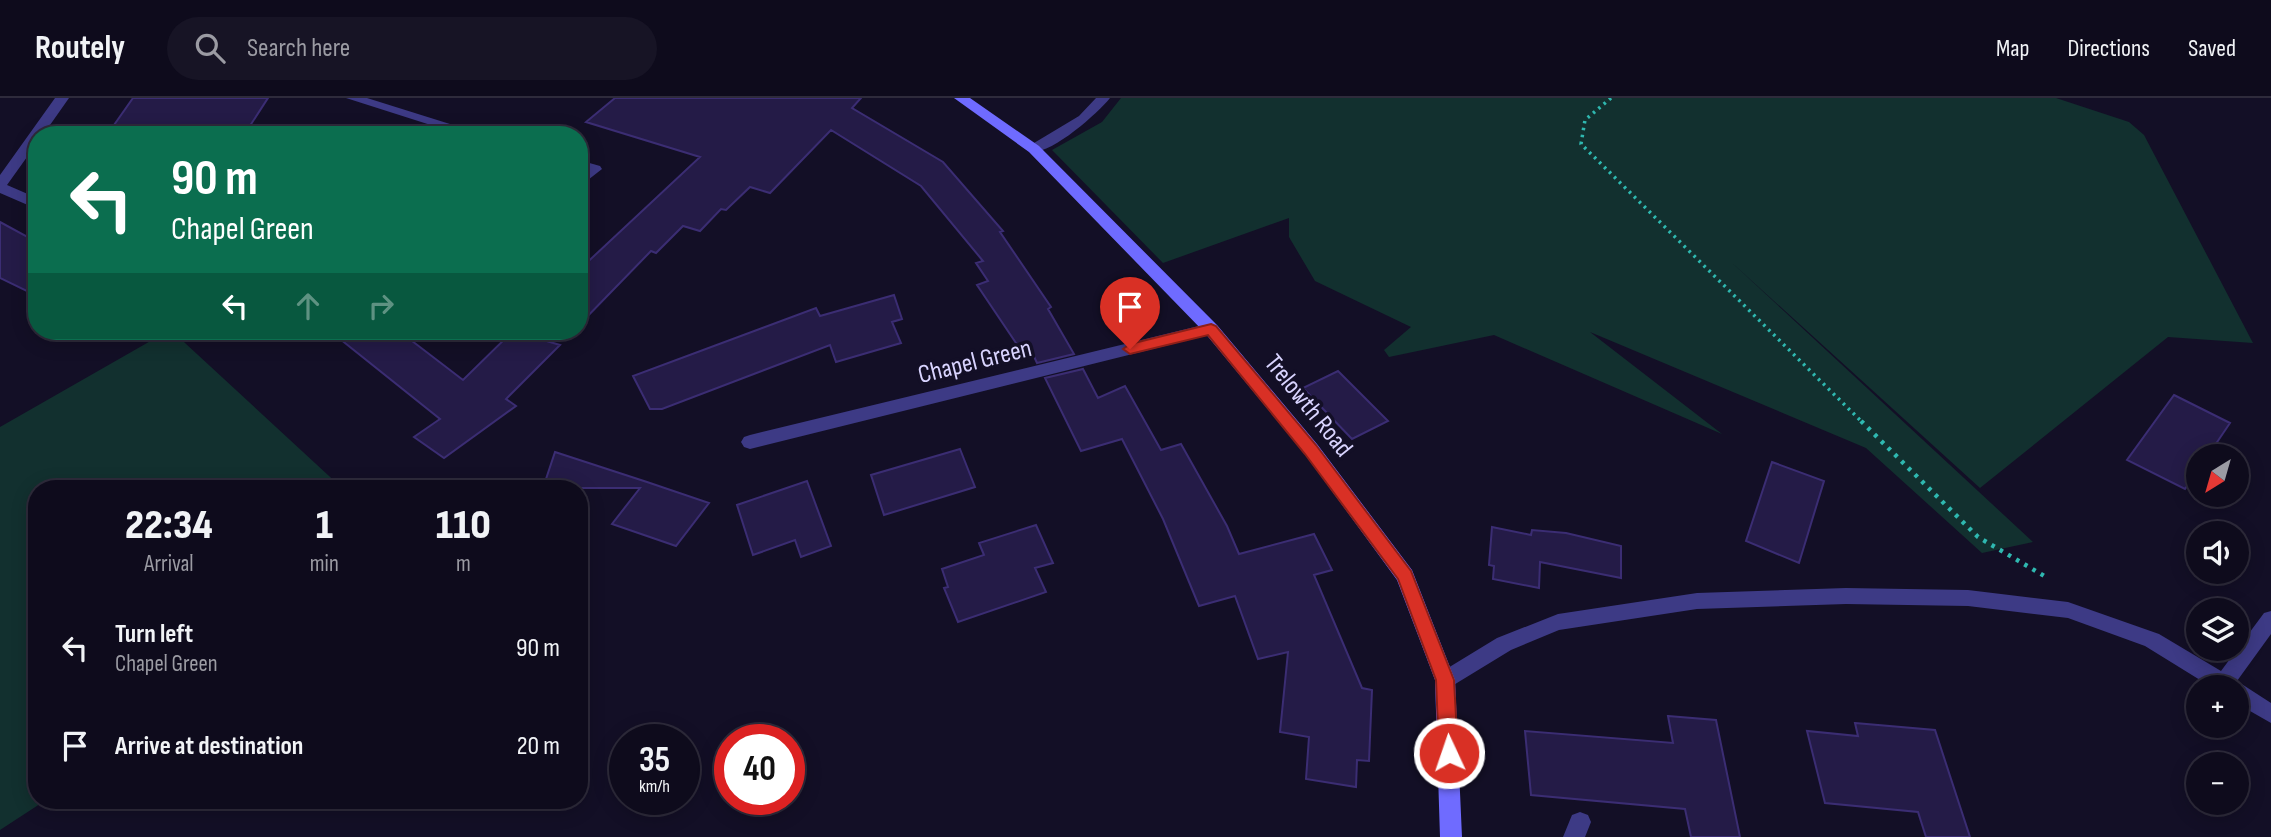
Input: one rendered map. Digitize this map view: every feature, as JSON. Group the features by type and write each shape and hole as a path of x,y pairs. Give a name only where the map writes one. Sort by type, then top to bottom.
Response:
{"street":[{"path":"42,126 62,98"},
{"path":"353,98 448,126"},
{"name":"Trelowth Road","path":"961,98 1034,149 1211,329 1311,449 1405,576 1445,680 1451,837"},
{"path":"1034,149 1084,119 1103,98"},
{"path":"28,146 0,186 28,200"},
{"name":"Chapel Green","path":"750,442 1211,329"},
{"path":"1445,680 1504,644 1558,622 1697,601 1846,596 1968,598 2068,610 2152,639 2209,675"},
{"path":"2238,675 2271,619"},
{"path":"2249,700 2271,714"}],"path":[{"path":"1611,98 1585,120 1581,144 1978,537 2048,578"}],"green space":[{"path":"1121,98 2056,98 2129,122 2144,135 2253,343 2168,337 1980,488 1730,261 2033,542 1982,553 1866,448 1590,332 1722,434 1494,335 1389,357 1384,350 1411,327 1315,281 1289,237 1289,218 1163,263 1052,150 1102,122"},
{"path":"152,340 182,340 333,480 28,480 28,809 32,809 0,830 0,427"}],"building":[{"path":"133,98 268,98 250,126 113,126"},
{"path":"615,98 861,98 852,108 943,162 1003,231 1000,232 1051,307 1048,309 1074,354 1037,363 1032,352 1024,355 977,285 988,281 976,263 983,261 921,186 831,130 770,193 750,187 726,210 721,209 700,231 683,226 656,253 651,251 588,316 588,262 700,157 586,122"},
{"path":"0,222 28,237 28,292 0,278"},
{"path":"894,295 902,319 892,322 901,343 836,362 830,345 662,409 650,409 633,376 816,308 820,316"},
{"path":"341,340 411,340 463,380 504,340 543,340 560,345 506,399 516,406 444,458 414,437 440,419"},
{"path":"1083,369 1098,398 1125,386 1161,450 1181,444 1227,526 1239,554 1314,534 1332,570 1314,575 1362,688 1372,690 1369,761 1357,760 1356,787 1306,779 1309,737 1280,732 1288,652 1258,659 1235,596 1199,606 1163,519 1122,439 1081,451 1045,378"},
{"path":"1338,371 1388,421 1352,439 1303,388"},
{"path":"2174,395 2230,423 2216,444 2186,444 2185,489 2127,460"},
{"path":"960,449 975,487 884,515 871,475"},
{"path":"555,452 709,503 676,546 612,524 640,488 588,488 588,480 546,480"},
{"path":"1772,462 1824,481 1799,563 1746,541"},
{"path":"807,481 831,546 801,557 795,540 753,555 737,505"},
{"path":"1036,525 1053,563 1035,568 1046,592 958,622 944,588 948,587 942,569 984,555 979,543"},
{"path":"1492,527 1531,535 1532,530 1566,533 1621,546 1621,578 1540,562 1539,588 1493,579 1494,566 1489,565"},
{"path":"1668,716 1716,720 1740,837 1691,837 1685,809 1531,795 1525,731 1673,743"},
{"path":"1855,723 1935,730 1970,837 1926,837 1918,812 1825,803 1807,731 1858,736"}],"route":[{"path":"1130,349 1211,329 1311,449 1405,576 1445,680 1449,753"}]}
